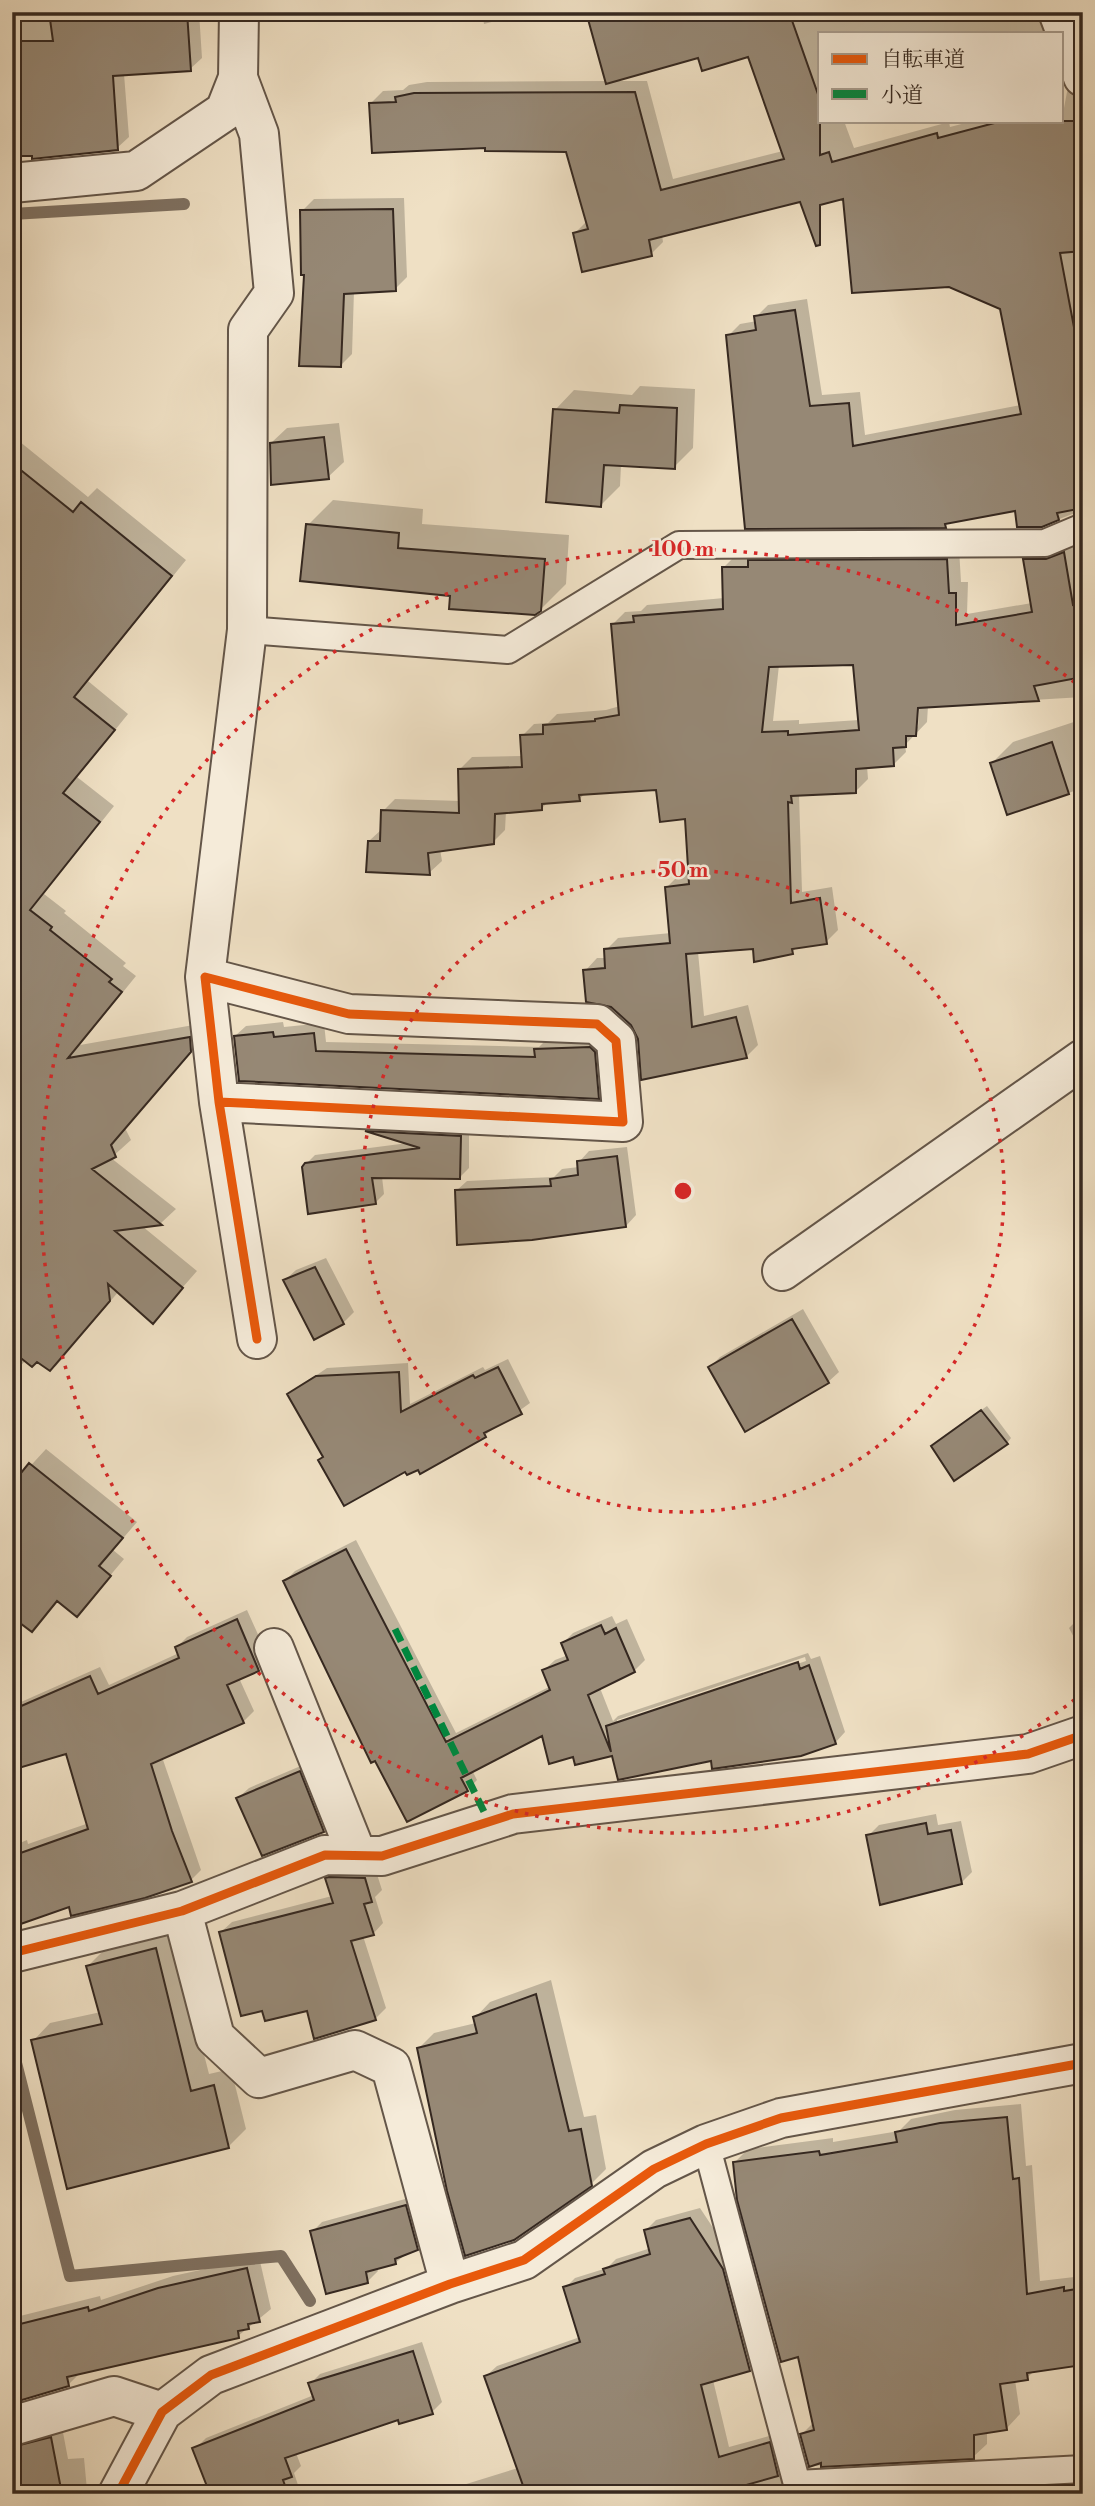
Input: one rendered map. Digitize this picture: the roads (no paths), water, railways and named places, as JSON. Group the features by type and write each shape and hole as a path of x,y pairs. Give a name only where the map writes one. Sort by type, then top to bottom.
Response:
{"street":[{"path":"12,183 136,171 225,111 238,78 239,12"},
{"path":"1058,12 1083,77"},
{"path":"238,78 259,134 274,293 248,330 247,630 205,977 219,1102 257,1339"},
{"path":"205,977 349,1014 597,1024 616,1041 623,1122 219,1102"},
{"path":"782,1271 1083,1059"},
{"path":"274,1648 357,1855"},
{"path":"12,1953 182,1911 326,1855 382,1856 513,1814 1028,1754 1083,1735"},
{"path":"182,1911 215,2036 259,2078 355,2050 391,2067 450,2284"},
{"path":"118,2494 162,2412 211,2375 450,2284 524,2260 654,2169 706,2144 780,2118 1083,2063"},
{"path":"12,2426 114,2396 162,2412"}],"lane":[{"path":"247,630 508,650 678,545 1045,543 1083,527"},
{"path":"706,2144 798,2489 1083,2469"}],"waterway":[{"path":"12,214 184,204"},
{"path":"12,2047 70,2276 281,2256 310,2301"}]}
